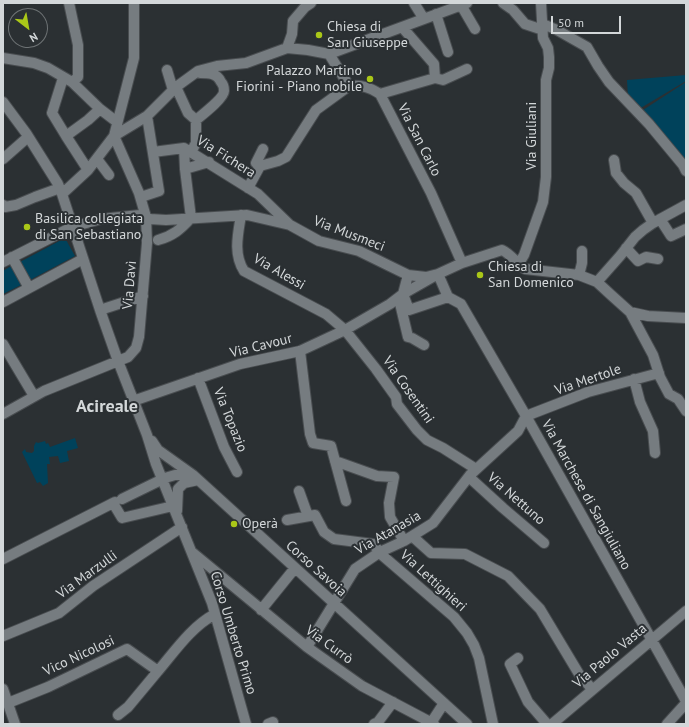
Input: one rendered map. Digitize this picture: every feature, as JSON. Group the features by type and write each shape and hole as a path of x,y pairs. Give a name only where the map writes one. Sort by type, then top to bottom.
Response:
{"street":[{"path":"65,79 78,77 78,45 69,3"},
{"path":"134,3 133,67 117,122 114,140 140,195 159,191 149,116"},
{"path":"414,3 424,19"},
{"path":"503,3 513,10 525,24 557,30 587,47 609,82 649,124 683,165 686,171"},
{"name":"Via Giuliani","path":"518,265 524,255 543,202 546,177 546,80 549,57 548,48 543,38 541,3"},
{"path":"287,48 292,34 293,21 308,4"},
{"path":"3,204 5,207 16,206 35,197 76,182 114,140 149,116 174,88 195,73 217,66 246,63 287,48 329,54 464,4 475,29"},
{"path":"436,14 448,52"},
{"path":"402,27 434,64 435,78"},
{"path":"248,188 260,166 286,157 316,110 349,86 329,54"},
{"path":"3,58 41,65 65,79 117,122"},
{"path":"380,94 435,78 443,80 467,69"},
{"path":"167,70 174,88 188,113 196,120"},
{"path":"158,240 170,237 183,227 191,218 185,169 188,150 196,143 196,120 221,98 224,91 221,82 214,74 195,73"},
{"path":"65,79 52,113 88,170"},
{"name":"Via San Carlo","path":"349,86 361,85 380,94 431,193 462,263"},
{"path":"5,108 28,137 60,189 108,334 147,435"},
{"path":"66,136 100,109"},
{"path":"3,159 28,137"},
{"path":"260,166 256,163 263,149"},
{"name":"Via Fichera","path":"154,152 188,150 258,194 290,225"},
{"path":"97,159 109,175"},
{"path":"614,160 616,173 624,183 636,193 656,221 671,236 686,229"},
{"path":"185,169 209,162"},
{"name":"Via Davì","path":"3,414 34,396 128,357 136,348 139,337 147,243 140,195"},
{"path":"597,282 635,237 656,221 686,205"},
{"path":"3,262 72,227 101,219 144,218 166,220 244,215 290,225"},
{"name":"Via Alessi","path":"244,215 237,245 244,271 326,314 345,330"},
{"name":"Via Musmeci","path":"290,225 319,241 359,251 408,274"},
{"path":"626,248 638,261 646,257 658,259"},
{"path":"424,345 408,337 401,295 408,274 426,277 438,274 462,263 502,250 506,252 518,265 525,269 579,275 597,282 630,312 653,355 659,373 669,394 678,399 686,411"},
{"path":"579,275 582,263 582,251"},
{"path":"12,257 29,288"},
{"path":"3,302 84,261"},
{"path":"401,295 409,310 448,297 438,274"},
{"name":"Via Cavour","path":"133,401 240,364 300,351 345,330 438,274"},
{"path":"100,310 143,296"},
{"name":"Via Marchese di Sangiuliano","path":"448,297 461,304 526,416 686,702"},
{"path":"630,312 648,316 686,318"},
{"name":"Via Cosentini","path":"345,330 376,369 396,397 397,404 417,430 426,440 443,448 472,473"},
{"path":"3,344 34,396"},
{"path":"300,351 308,420 313,443 331,446 346,501"},
{"name":"Via Mertole","path":"526,416 588,392 659,373"},
{"name":"Via Topazio","path":"198,378 224,447 237,472"},
{"path":"634,379 640,402 654,431 655,453"},
{"name":"Via Atanasia","path":"307,647 333,603 356,569 380,552 408,539 433,523 472,473 518,431 526,416"},
{"name":"Corso Savoia","path":"147,435 158,450 195,478 467,724"},
{"name":"Corso Umberto Primo","path":"147,435 162,479 212,603 246,724"},
{"path":"335,462 377,476 394,477 389,503 390,517 408,539 431,553 464,554 508,576 540,609 579,674 592,689"},
{"name":"Via Nettuno","path":"472,473 503,508 544,543"},
{"path":"3,559 162,479 175,475 195,478"},
{"path":"117,501 122,518 174,509 178,489 195,478"},
{"path":"287,520 308,516 299,491"},
{"name":"Via Lettighieri","path":"308,516 315,515 324,532 334,539 373,544 383,556 454,617 467,633 479,658 493,724"},
{"name":"Via Marzulli","path":"3,636 59,613 92,586 182,528"},
{"name":"Via Currò","path":"192,553 307,647 362,686 432,723"},
{"path":"261,610 295,568"},
{"name":"Via Paolo Vasta","path":"552,724 686,611"},
{"path":"118,715 128,707 191,631 206,618 215,614"},
{"name":"Vico Nicolosi","path":"8,703 48,687 127,649 158,671"},
{"path":"518,658 510,664 528,702 547,724"},
{"path":"3,689 15,724"},
{"path":"376,723 393,702"},
{"path":"667,724 686,702"},
{"path":"432,723 444,703"}],"shaded area":[{"path":"686,75 686,81 639,109 628,97 627,80"},
{"path":"686,82 686,163 640,112"},
{"path":"65,238 75,256 30,280 20,262"},
{"path":"11,266 21,285 3,294 3,271"},
{"path":"75,438 78,448 67,451 69,461 60,463 58,456 49,457 50,464 47,464 48,483 43,486 40,482 37,483 22,452 25,449 26,452 32,453 36,442 38,443 45,441 50,447"}],"place":[{"name":"Chiesa di San Giuseppe","path":"319,35"},
{"name":"Palazzo Martino Fiorini - Piano nobile","path":"370,79"},
{"name":"Basilica collegiata di San Sebastiano","path":"27,227"},
{"name":"Chiesa di San Domenico","path":"480,275"},
{"name":"Operà","path":"234,524"}],"district":[{"name":"Acireale","path":"107,407"}]}
